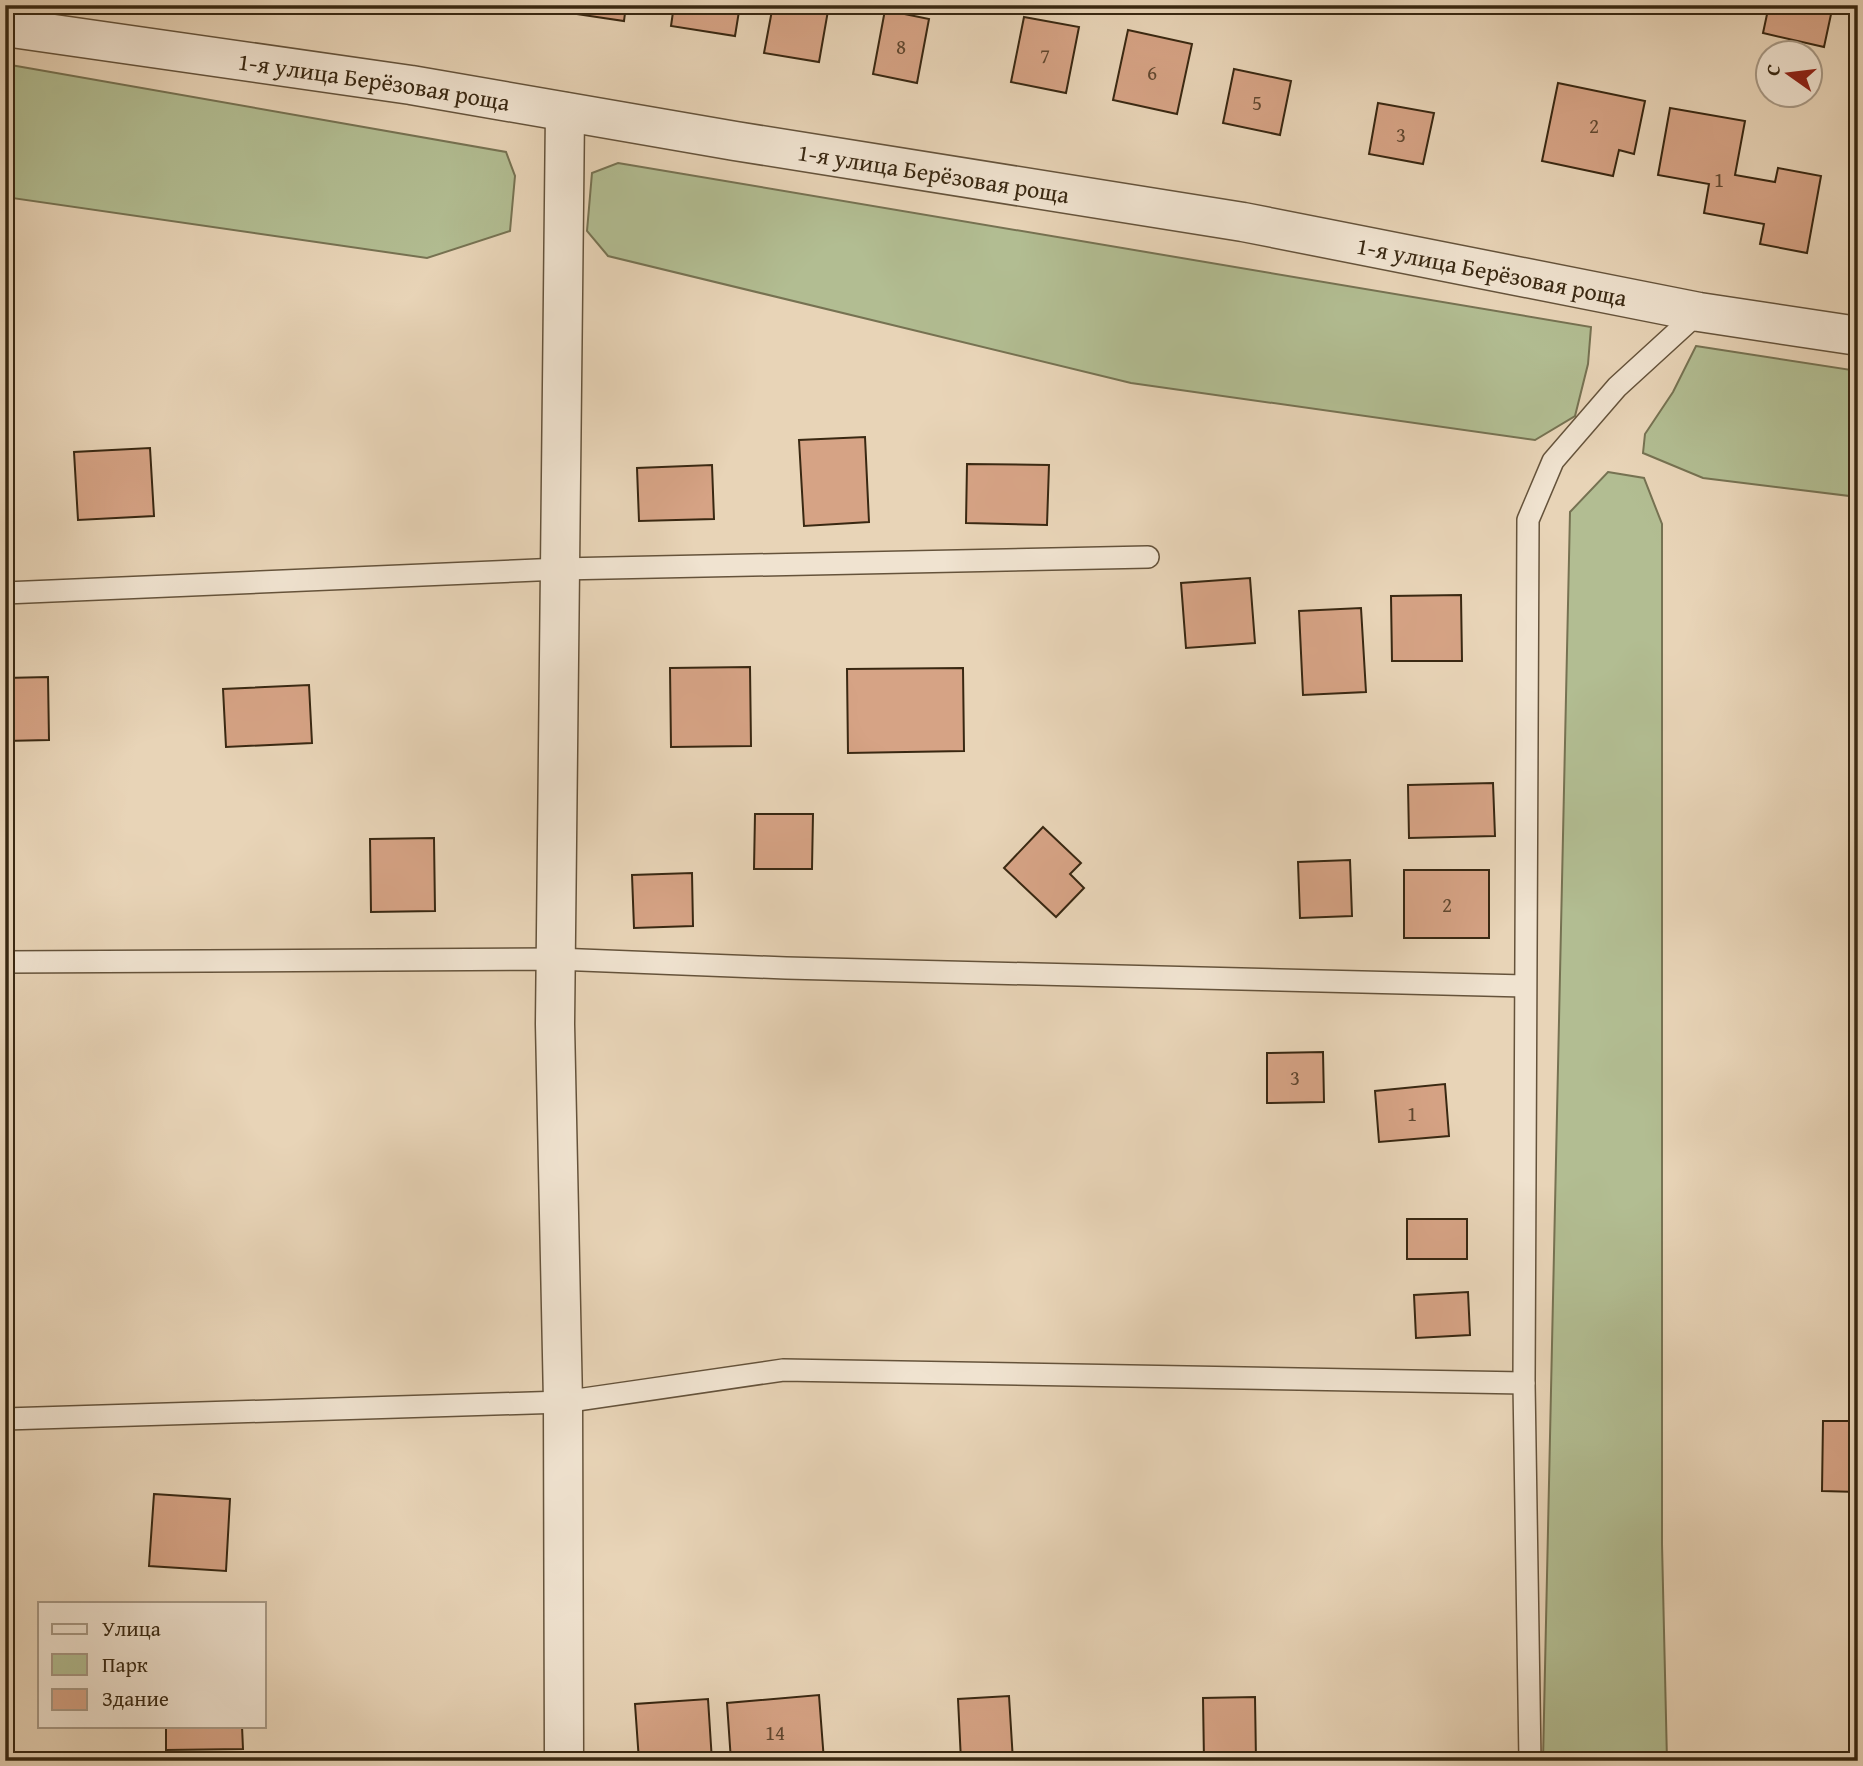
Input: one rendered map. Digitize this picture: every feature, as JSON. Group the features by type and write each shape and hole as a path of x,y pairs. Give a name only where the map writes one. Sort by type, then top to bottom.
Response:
{"street":[{"name":"1-я улица Берёзовая роща","path":"5,27 397,83 1242,222 1699,312 1858,336"},
{"path":"564,1761 563,1402 555,1037 565,112"}],"lane":[{"path":"1530,1761 1524,1383 1528,520 1553,461 1617,387 1699,312"},
{"path":"5,593 560,569 1148,557"},
{"path":"5,962 556,958 786,968 1525,986"},
{"path":"5,1419 563,1402 783,1370 1524,1383"}],"green space":[{"path":"5,64 506,152 515,176 510,231 427,258 5,197"},
{"path":"618,163 1591,327 1588,364 1575,416 1535,440 1131,383 608,256 587,231 592,173"},
{"path":"1696,346 1858,371 1858,497 1703,478 1643,453 1645,434 1673,392"},
{"path":"1608,472 1644,478 1662,524 1662,1544 1667,1761 1543,1761 1570,512"}],"building":[{"path":"557,5 626,5 624,21 556,11"},
{"path":"674,5 740,5 735,36 671,26"},
{"path":"773,5 829,5 819,62 764,53"},
{"path":"1769,5 1833,5 1825,42 1825,38 1785,38 1763,33"},
{"path":"885,10 929,19 917,83 873,74"},
{"path":"1024,17 1079,27 1066,93 1011,82"},
{"path":"1128,30 1192,44 1177,114 1113,100"},
{"path":"1234,69 1291,81 1280,135 1223,123"},
{"path":"1558,83 1645,101 1634,154 1619,150 1613,176 1542,161"},
{"path":"1378,103 1434,113 1423,164 1369,154"},
{"path":"1670,108 1745,121 1735,175 1775,182 1778,168 1821,176 1807,253 1760,244 1764,224 1704,213 1709,184 1658,175"},
{"path":"865,437 869,522 804,526 799,440"},
{"path":"150,448 154,516 78,520 74,452"},
{"path":"967,464 1049,465 1047,525 966,523"},
{"path":"712,465 714,519 639,521 637,468"},
{"path":"1250,578 1255,643 1186,648 1181,583"},
{"path":"1461,595 1462,661 1392,661 1391,596"},
{"path":"1361,608 1366,692 1303,695 1299,611"},
{"path":"750,667 751,746 671,747 670,668"},
{"path":"963,668 964,751 848,753 847,669"},
{"path":"48,677 49,740 5,741 5,678"},
{"path":"309,685 312,743 226,747 223,689"},
{"path":"1493,783 1495,836 1409,838 1408,785"},
{"path":"755,814 813,814 812,869 754,869"},
{"path":"1043,827 1081,863 1070,874 1084,888 1056,917 1004,868"},
{"path":"434,838 435,911 371,912 370,839"},
{"path":"1350,860 1352,916 1300,918 1298,862"},
{"path":"1404,870 1489,870 1489,938 1404,938"},
{"path":"692,873 693,926 634,928 632,875"},
{"path":"1323,1052 1324,1102 1267,1103 1267,1053"},
{"path":"1445,1084 1449,1136 1379,1142 1375,1091"},
{"path":"1407,1219 1467,1219 1467,1259 1407,1259"},
{"path":"1468,1292 1470,1335 1416,1338 1414,1295"},
{"path":"1823,1421 1858,1421 1858,1492 1822,1491"},
{"path":"154,1494 230,1499 226,1571 149,1566"},
{"path":"819,1695 824,1761 731,1761 727,1703"},
{"path":"1009,1696 1013,1761 961,1761 958,1699"},
{"path":"1255,1697 1256,1761 1204,1761 1203,1698"},
{"path":"708,1699 712,1761 639,1761 635,1704"},
{"path":"166,1728 242,1728 243,1749 166,1750"}]}
